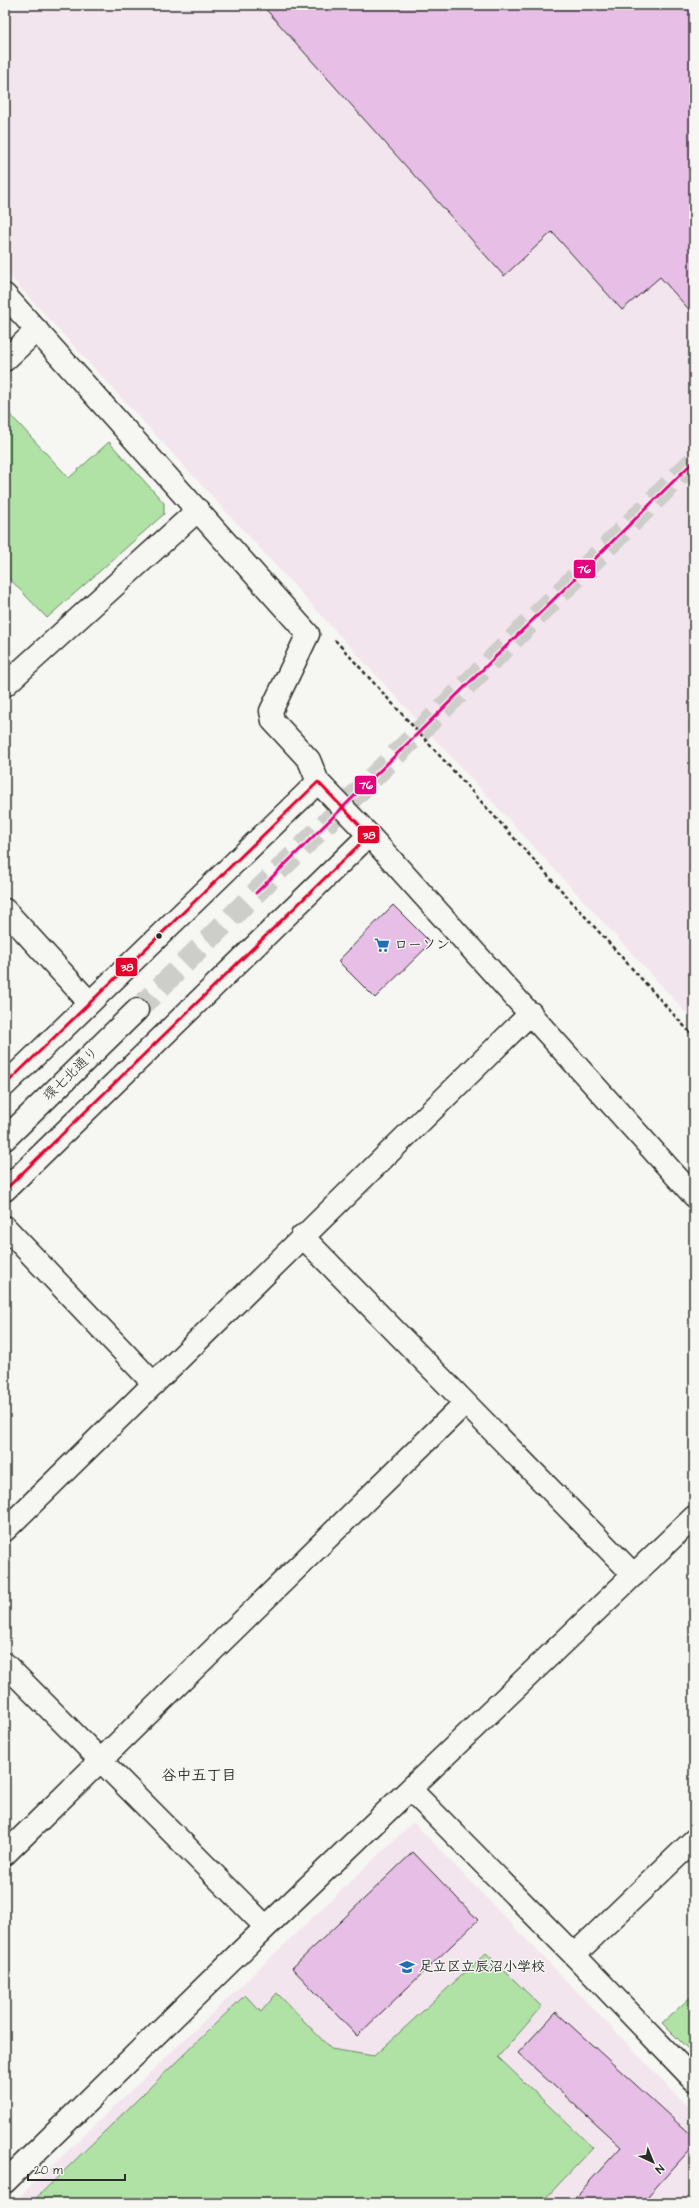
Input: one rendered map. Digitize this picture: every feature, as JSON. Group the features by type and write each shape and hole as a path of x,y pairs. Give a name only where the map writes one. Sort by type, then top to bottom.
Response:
{"street":[{"path":"5,294 308,634 270,711 273,721 309,760 318,782 369,834 694,1196"},
{"path":"5,360 38,330"},
{"path":"5,685 198,510"},
{"path":"5,1085 89,1002 318,782"},
{"path":"5,1190 369,834"},
{"path":"5,910 89,1002"},
{"name":"環七北通り","path":"5,1139 137,1010"},
{"path":"5,1530 302,1236 531,1013"},
{"path":"5,1227 154,1384"},
{"path":"302,1236 464,1404 634,1575"},
{"path":"5,1854 464,1404"},
{"path":"5,2182 266,1927 412,1790 694,1517"},
{"path":"5,1664 101,1759 266,1927"},
{"path":"412,1790 694,2080"},
{"path":"574,1955 694,1840"}],"path":[{"path":"308,634 320,623 694,1037"}],"shaded area":[{"path":"5,5 694,5 694,1021 5,271"},
{"name":"足立区立辰沼小学校","path":"413,1822 694,2113 694,2203 13,2203"}],"green space":[{"path":"5,409 69,478 109,442 164,503 164,514 47,618 5,574"},
{"path":"486,1953 542,2007 498,2057 593,2148 541,2203 31,2203 245,1995 261,2012 277,1993 331,2049 374,2056"},
{"path":"694,1994 694,2055 662,2023"}],"building":[{"path":"262,5 694,5 694,315 660,277 622,310 552,232 504,276"},
{"path":"393,905 431,943 375,998 338,961"},
{"path":"413,1852 478,1920 357,2036 292,1968"},
{"path":"556,2012 694,2138 694,2145 648,2196 654,2203 570,2203 621,2147 518,2053"}],"tunnel":[{"path":"137,1010 694,461"}],"transit line":[{"name":"76","path":"256,893 694,461"},
{"name":"38","path":"5,1085 318,782 369,835 5,1190"}],"place":[{"name":"ローソン","path":"382,945"},
{"name":"足立区立辰沼小学校","path":"407,1967"}],"district":[{"name":"谷中五丁目","path":"199,1775"}]}
